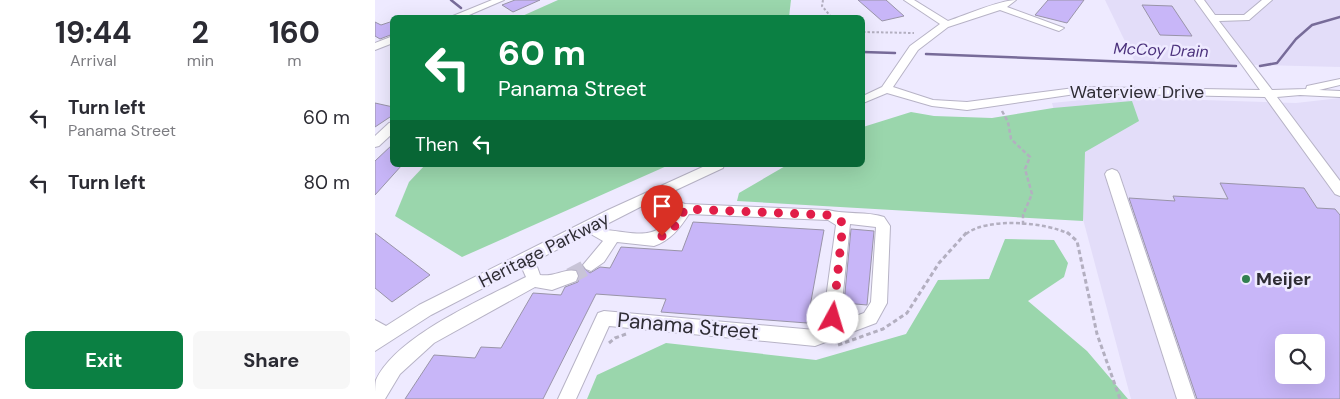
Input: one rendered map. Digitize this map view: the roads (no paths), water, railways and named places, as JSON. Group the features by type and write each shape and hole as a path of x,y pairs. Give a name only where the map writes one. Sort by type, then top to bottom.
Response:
{"street":[{"path":"460,15 500,0"},
{"path":"908,0 947,24"},
{"path":"865,99 886,89 914,48 947,24 1012,0"},
{"path":"1199,0 1340,191"},
{"path":"1212,18 1246,18 1268,0"},
{"path":"1000,6 1059,28"},
{"path":"375,47 390,41"},
{"name":"Waterview Drive","path":"1300,92 1325,84 1340,82"},
{"name":"Waterview Drive","path":"886,89 931,103 967,106 1088,90 1340,94"},
{"path":"375,143 390,129"},
{"name":"Heritage Parkway","path":"378,335 589,226 714,167"},
{"path":"1112,174 1186,399"},
{"name":"Panama Street","path":"567,399 604,318 815,338 870,318 879,303 883,226 879,221 837,218 828,215 685,209 650,197"},
{"path":"589,226 603,235 654,240 675,226 685,209"},
{"path":"830,334 843,223 837,218"},
{"path":"591,264 599,258 613,237"},
{"path":"526,259 534,278 533,280"},
{"path":"375,398 394,368 428,338 533,280 552,283 570,276"}],"waterway":[{"path":"451,0 461,8"},
{"name":"McCoy Drain","path":"1260,66 1277,63 1296,39 1312,25 1340,17"},
{"path":"865,52 895,53"},
{"name":"McCoy Drain","path":"926,54 1236,66"}],"tunnel":[{"path":"570,276 591,265"}],"place":[{"name":"Meijer","path":"1246,279"}]}
